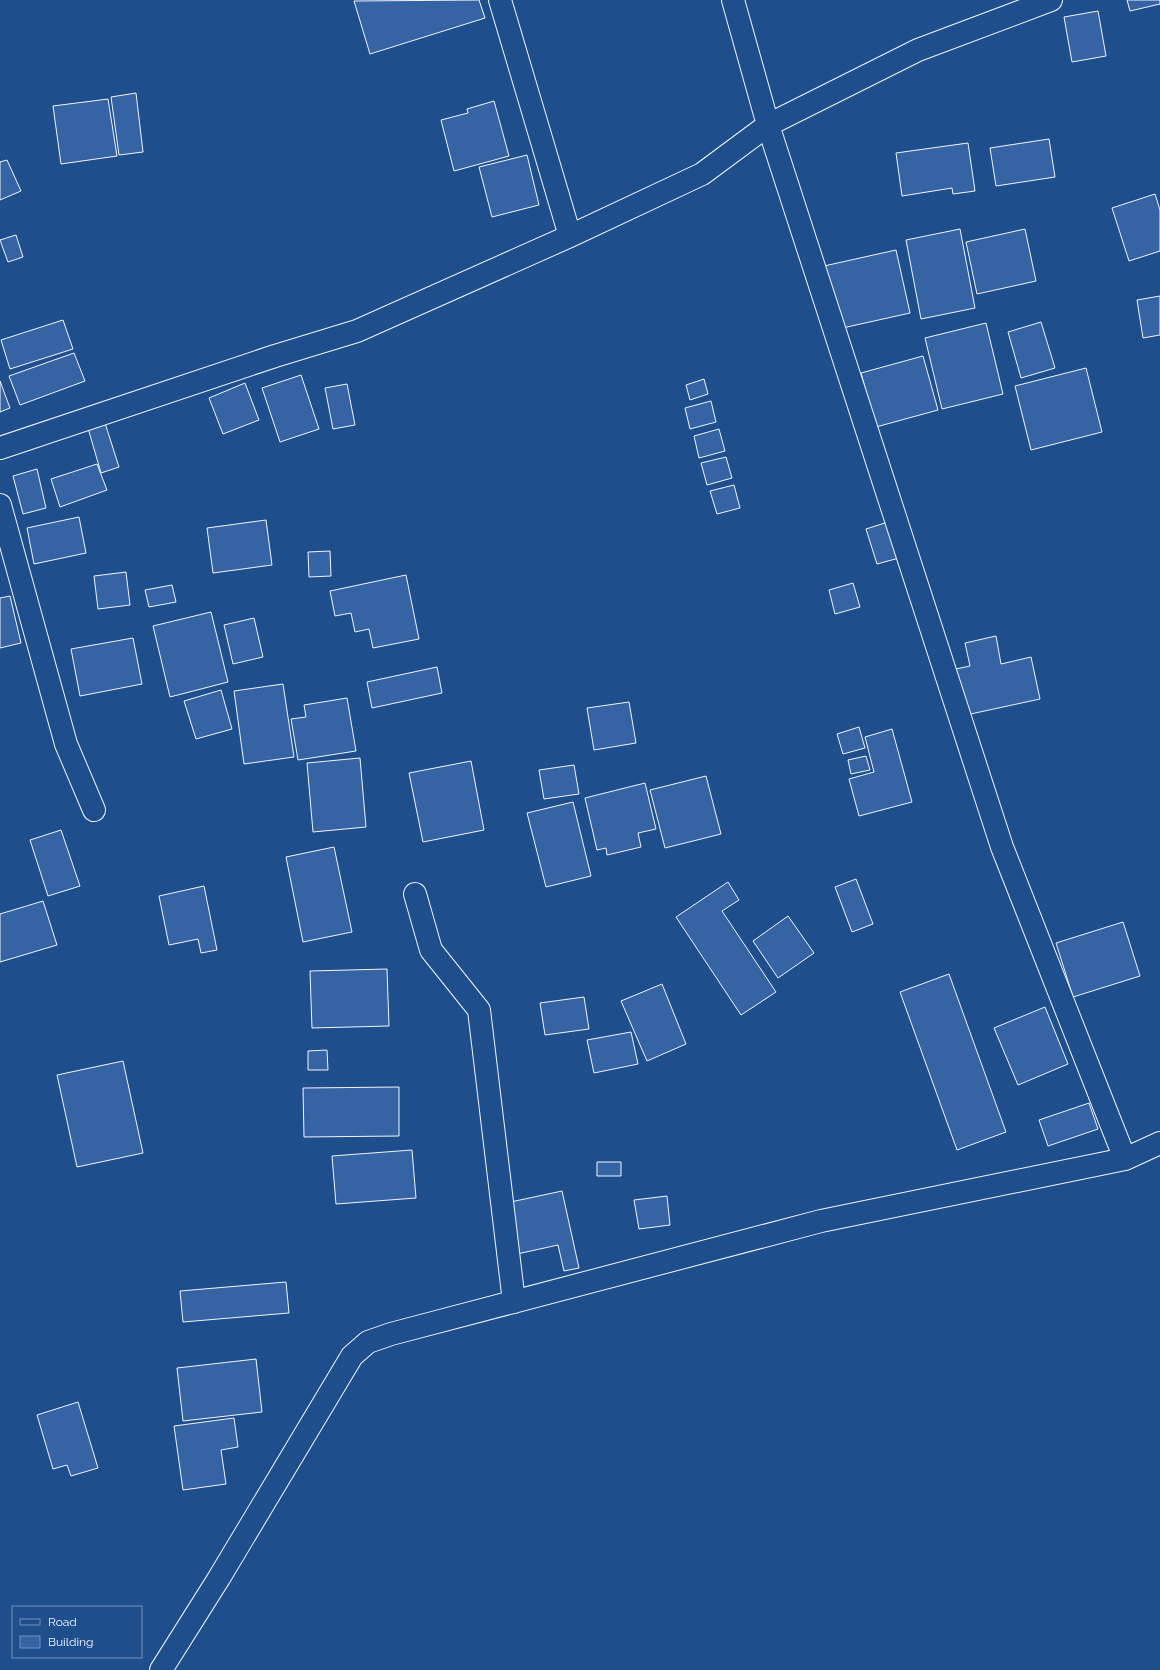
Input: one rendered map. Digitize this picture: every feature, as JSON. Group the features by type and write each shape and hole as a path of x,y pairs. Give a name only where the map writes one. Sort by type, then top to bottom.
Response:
{"street":[{"path":"500,0 570,236"},
{"path":"733,0 768,125 1002,847 1125,1159"},
{"path":"0,448 275,356 357,331 570,236 702,174 768,125 918,50 1051,0"},
{"path":"0,505 66,744 94,810"},
{"path":"415,894 431,950 479,1010 514,1302"},
{"path":"161,1670 219,1578 352,1356 368,1342 391,1334 820,1221 1125,1159 1160,1143"}],"building":[{"path":"479,0 485,18 370,54 354,1"},
{"path":"1127,0 1160,0 1160,4 1130,11"},
{"path":"1098,11 1106,56 1072,62 1064,17"},
{"path":"136,93 143,152 119,155 111,97"},
{"path":"108,99 117,156 61,164 53,106"},
{"path":"494,101 509,156 454,171 441,120 468,113 467,109"},
{"path":"1049,139 1055,177 996,186 990,148"},
{"path":"968,143 975,191 953,194 952,188 902,196 896,153"},
{"path":"527,155 539,205 492,217 479,167"},
{"path":"7,160 21,191 0,200 0,162"},
{"path":"1155,194 1160,210 1160,251 1129,261 1112,208"},
{"path":"960,229 975,308 921,319 906,240"},
{"path":"1025,229 1036,281 977,294 966,242"},
{"path":"16,235 23,257 8,262 0,240"},
{"path":"896,250 910,313 838,329 824,266"},
{"path":"1160,296 1160,335 1143,338 1137,300"},
{"path":"63,320 73,349 10,369 1,340"},
{"path":"1041,322 1055,368 1021,378 1008,332"},
{"path":"986,323 1003,394 942,409 925,338"},
{"path":"74,353 85,381 20,405 9,376"},
{"path":"923,356 938,410 876,427 861,373"},
{"path":"1086,368 1102,432 1031,450 1015,386"},
{"path":"301,375 319,429 280,442 262,388"},
{"path":"704,379 708,394 690,400 686,385"},
{"path":"0,381 10,408 0,412"},
{"path":"245,383 259,420 223,434 209,398"},
{"path":"347,384 355,425 333,429 325,388"},
{"path":"711,401 716,422 690,429 685,408"},
{"path":"105,423 119,467 101,473 88,428"},
{"path":"719,429 725,451 699,458 694,436"},
{"path":"726,457 732,478 707,485 701,463"},
{"path":"97,464 107,490 60,507 51,479"},
{"path":"37,469 46,508 23,514 13,476"},
{"path":"734,485 740,508 717,514 710,491"},
{"path":"79,517 86,553 34,564 27,528"},
{"path":"266,520 272,565 213,573 207,528"},
{"path":"888,522 899,558 877,564 866,529"},
{"path":"330,551 331,576 309,577 308,552"},
{"path":"126,572 130,605 98,609 94,576"},
{"path":"406,575 419,639 373,648 369,629 355,632 351,613 335,616 330,591"},
{"path":"853,583 860,607 835,614 829,590"},
{"path":"172,585 176,602 149,607 145,590"},
{"path":"10,596 21,643 0,648 0,598"},
{"path":"211,612 228,682 170,697 153,626"},
{"path":"254,618 263,657 233,664 224,625"},
{"path":"996,636 1001,664 1031,657 1040,699 966,715 956,669 970,666 965,643"},
{"path":"133,638 142,684 80,696 71,649"},
{"path":"437,667 442,693 372,708 367,682"},
{"path":"283,684 294,757 244,764 234,691"},
{"path":"221,690 232,729 196,739 184,701"},
{"path":"347,698 356,751 298,760 291,719 306,717 304,705"},
{"path":"629,702 636,743 594,750 587,708"},
{"path":"859,727 865,748 843,754 837,734"},
{"path":"892,729 912,802 859,816 849,779 874,772 865,737"},
{"path":"866,756 870,770 851,774 848,760"},
{"path":"360,758 366,827 313,832 307,763"},
{"path":"471,761 484,830 423,842 409,773"},
{"path":"574,765 579,794 544,799 539,770"},
{"path":"706,776 721,834 665,848 650,790"},
{"path":"645,783 656,829 638,833 641,847 607,855 606,848 597,850 585,798"},
{"path":"573,802 591,876 546,887 527,813"},
{"path":"61,830 80,886 48,896 30,840"},
{"path":"334,847 352,932 303,942 286,857"},
{"path":"856,879 873,924 852,932 835,887"},
{"path":"728,882 739,900 722,911 776,992 741,1015 676,917"},
{"path":"204,886 217,950 201,953 198,939 169,945 159,896"},
{"path":"43,901 57,945 0,962 0,914"},
{"path":"788,916 814,953 778,978 753,941"},
{"path":"1123,922 1140,976 1073,997 1056,943"},
{"path":"387,969 389,1026 312,1028 310,971"},
{"path":"949,974 1006,1132 957,1150 900,992"},
{"path":"662,984 686,1044 647,1061 621,1001"},
{"path":"584,997 589,1029 545,1035 540,1003"},
{"path":"1045,1007 1068,1064 1018,1085 994,1028"},
{"path":"631,1032 638,1064 594,1073 587,1040"},
{"path":"327,1050 328,1070 308,1070 308,1051"},
{"path":"123,1061 143,1153 77,1167 57,1075"},
{"path":"399,1087 399,1136 304,1137 303,1088"},
{"path":"1089,1103 1098,1129 1048,1146 1039,1120"},
{"path":"412,1150 416,1198 336,1204 332,1156"},
{"path":"597,1162 621,1162 621,1176 597,1176"},
{"path":"562,1191 579,1268 564,1271 558,1245 517,1254 506,1203"},
{"path":"667,1196 670,1225 639,1229 634,1200"},
{"path":"286,1282 289,1313 183,1322 180,1291"},
{"path":"256,1359 262,1412 183,1421 177,1368"},
{"path":"78,1402 98,1468 71,1476 67,1465 53,1469 37,1415"},
{"path":"234,1418 238,1447 221,1450 226,1484 183,1490 174,1426"}]}
